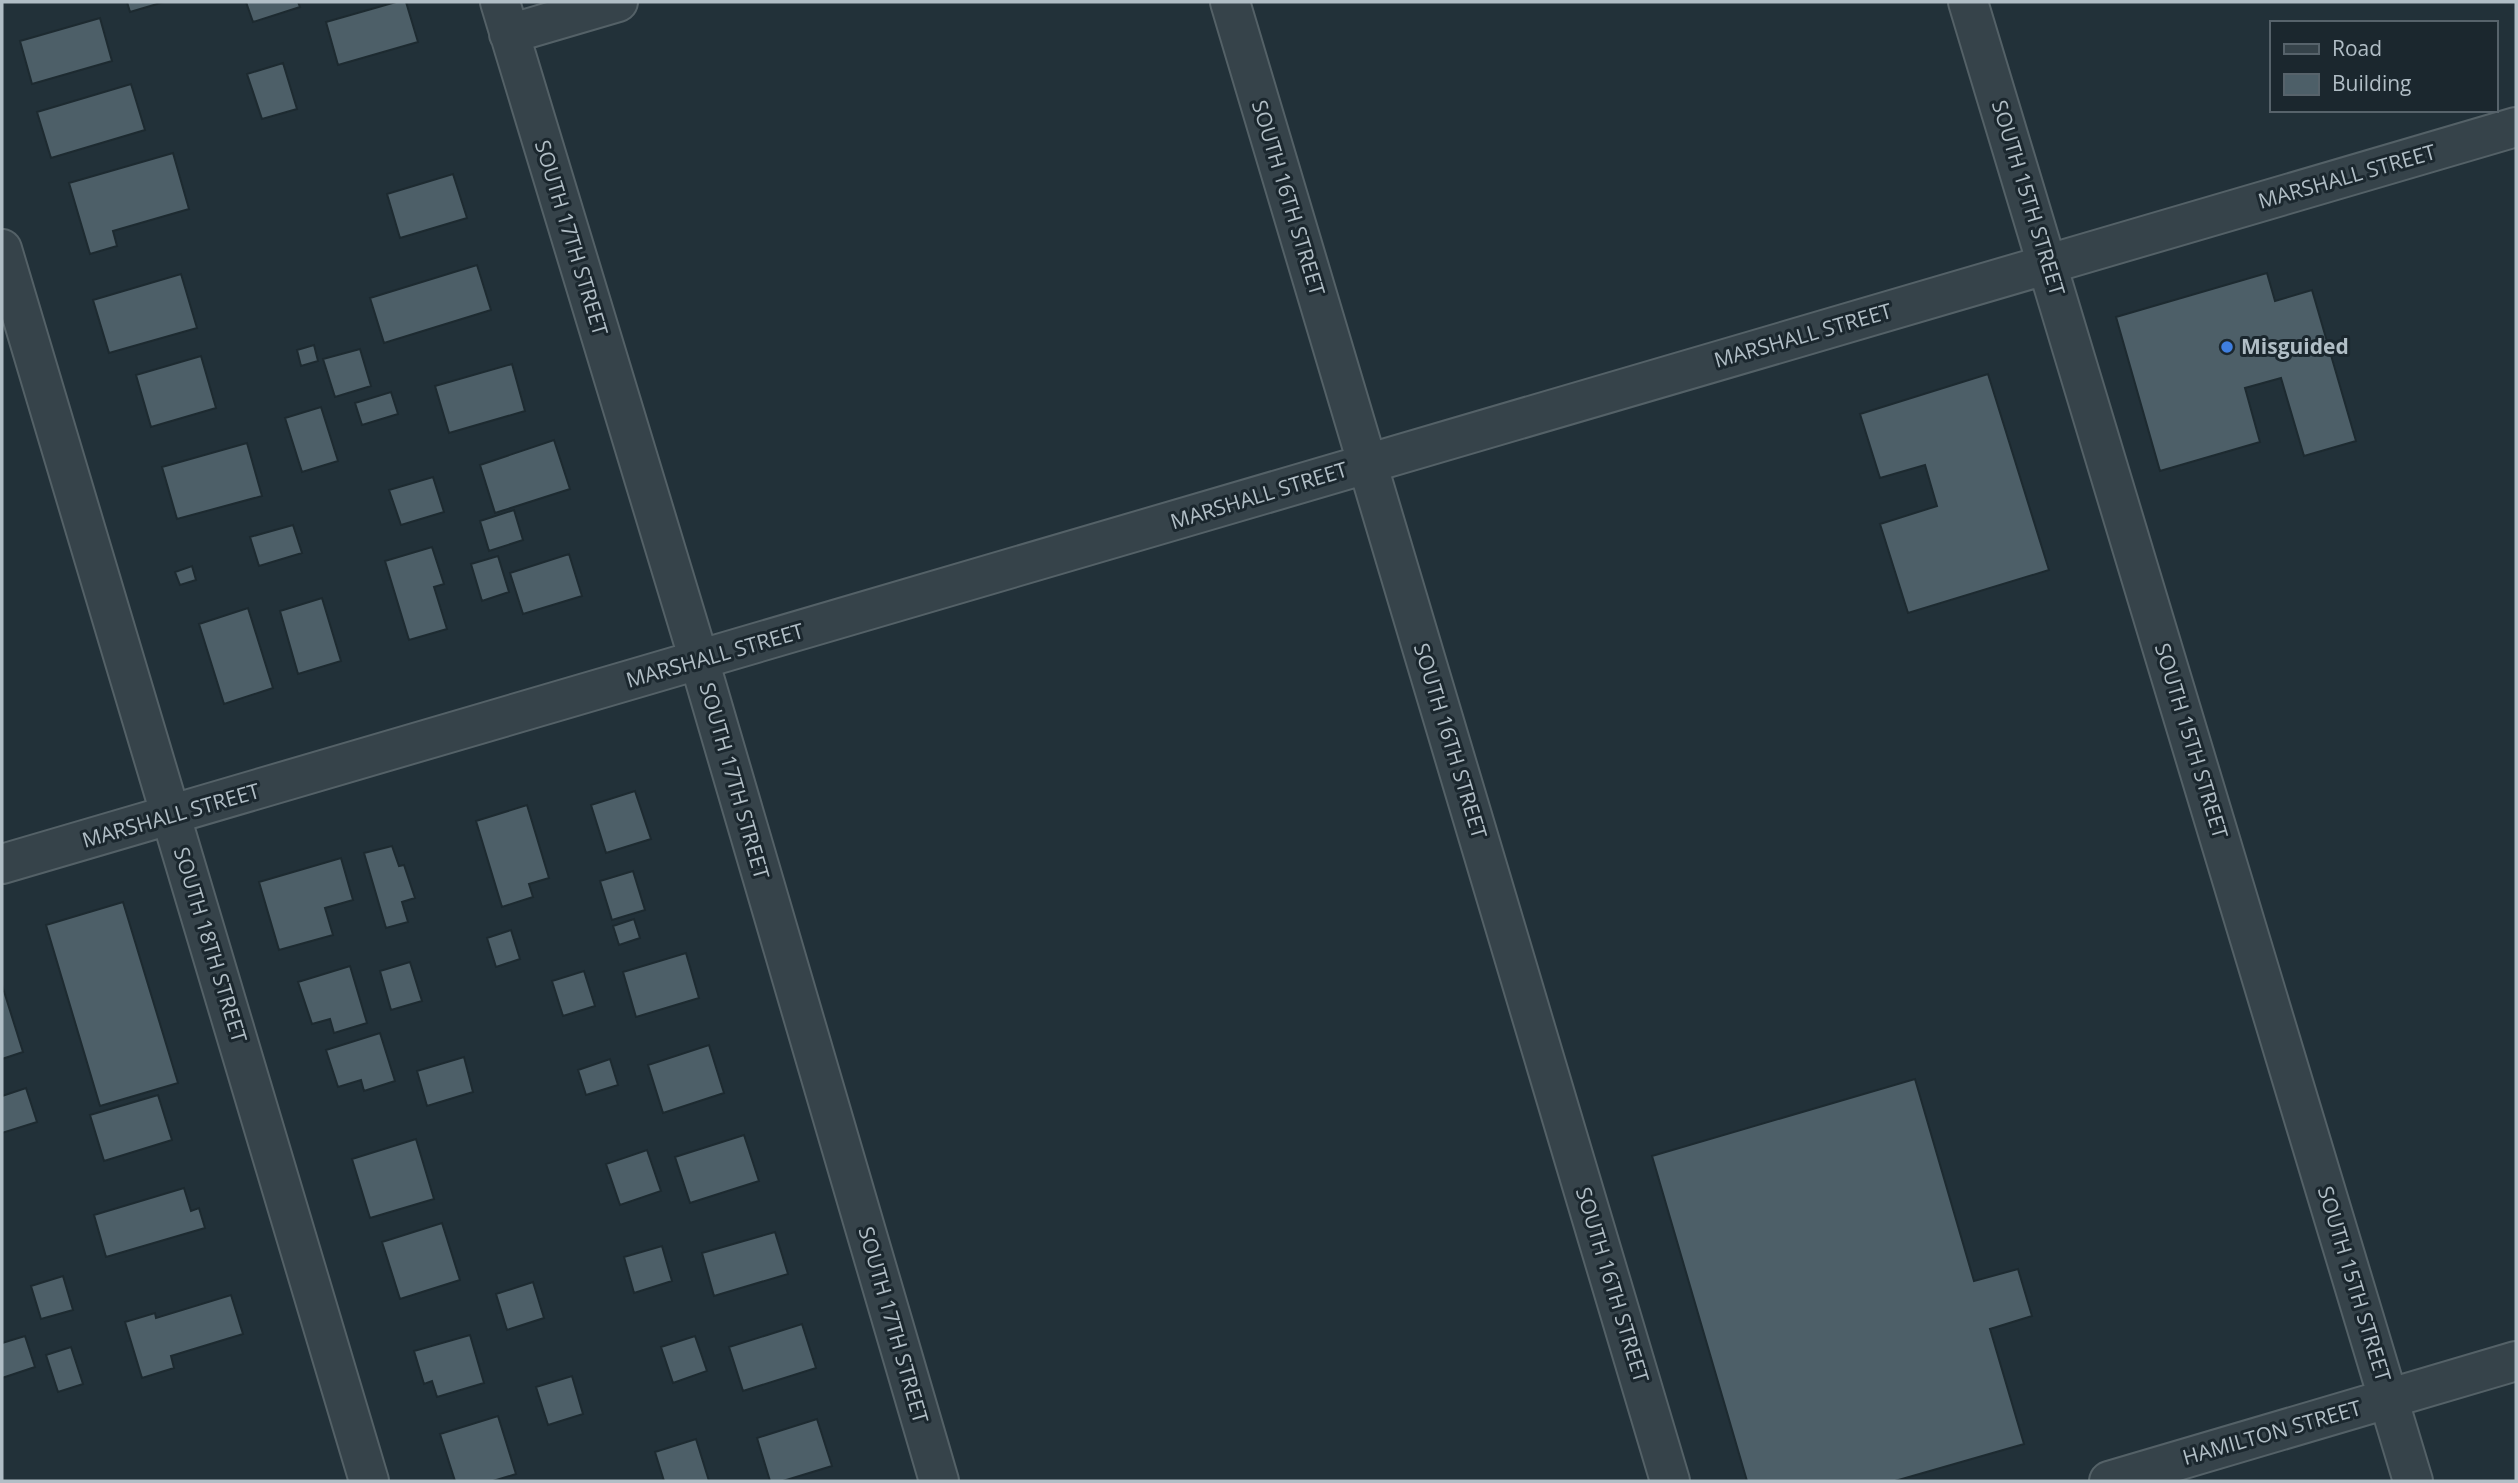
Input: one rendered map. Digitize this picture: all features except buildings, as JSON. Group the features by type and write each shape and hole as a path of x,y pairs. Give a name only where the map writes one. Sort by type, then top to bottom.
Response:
{"street":[{"path":"505,18 618,2"},
{"name":"SOUTH 16TH STREET","path":"1230,2 1670,1481"},
{"name":"SOUTH 15TH STREET","path":"1968,2 2413,1481"},
{"name":"SOUTH 17TH STREET","path":"505,18 699,660 939,1481"},
{"name":"MARSHALL STREET","path":"2,864 2516,127"},
{"name":"SOUTH 18TH STREET","path":"2,248 369,1481"},
{"name":"HAMILTON STREET","path":"2109,1481 2516,1361"}],"place":[{"name":"Misguided","path":"2227,347"}]}
